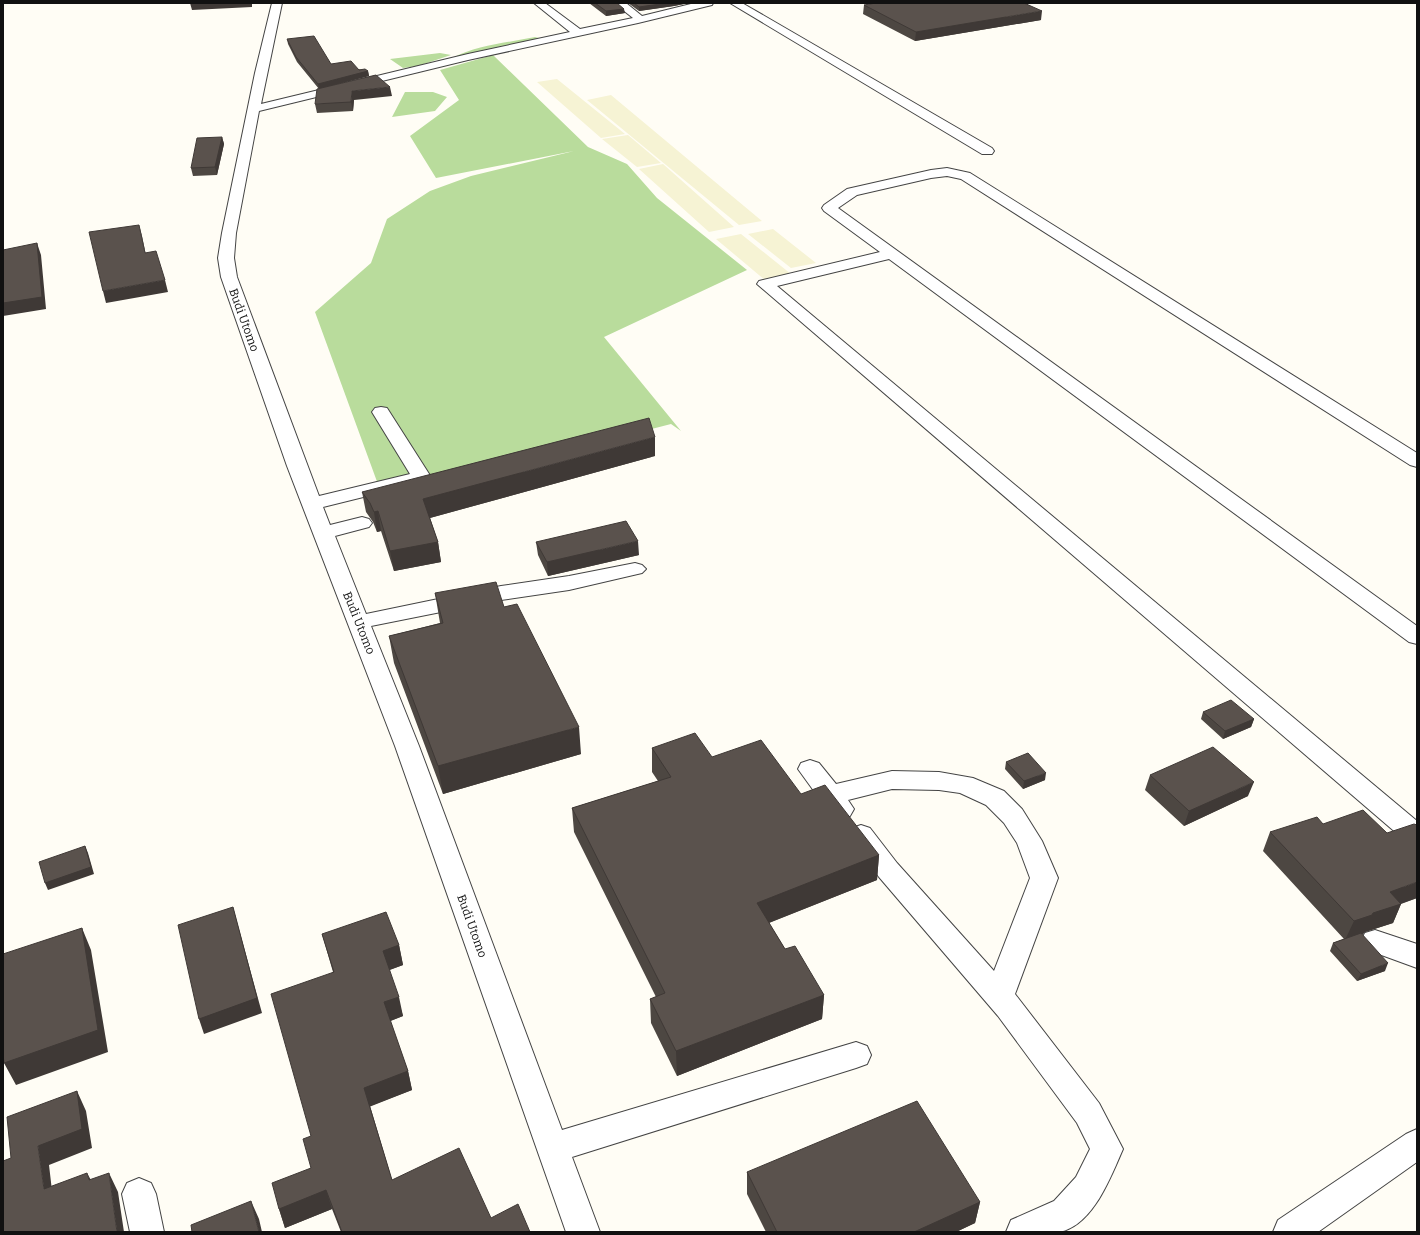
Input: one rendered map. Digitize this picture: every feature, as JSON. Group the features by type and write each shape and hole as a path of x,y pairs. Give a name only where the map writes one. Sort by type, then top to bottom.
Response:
{"street":[{"name":"Budi Utomo","path":"277,3 260,73 229,233 226,258 229,277 312,504 407,746 583,1232"},
{"path":"538,3 578,33"},
{"path":"619,3 638,17"},
{"path":"254,108 468,57 708,3"},
{"path":"735,3 986,151"},
{"path":"1417,461 965,176 947,172 931,174 860,190 852,192 829,208 1417,637"},
{"path":"892,254 765,284 1417,836"},
{"path":"312,504 421,477 381,412"},
{"path":"323,532 362,523"},
{"path":"359,622 636,569"},
{"path":"810,770 888,870 999,997 1088,1113 1106,1150 1088,1188 1066,1212 1023,1232"},
{"path":"830,795 892,780 939,781 964,784 995,798 1014,816 1029,841 1044,878 999,997"},
{"path":"1375,941 1417,956"},
{"path":"553,1148 856,1055"},
{"path":"1290,1232 1417,1144"},
{"path":"139,1194 147,1232"}],"shaded area":[{"path":"557,79 625,134 601,138 537,82"},
{"path":"611,95 762,221 739,225 587,100"},
{"path":"628,135 661,163 637,167 602,139"},
{"path":"663,164 734,227 709,232 639,169"},
{"path":"773,229 816,263 791,268 748,234"},
{"path":"741,234 791,274 765,280 716,239"}],"green space":[{"path":"535,37 543,39 452,58 482,47"},
{"path":"440,53 451,55 418,66 403,68 390,59"},
{"path":"493,55 588,147 627,164 657,198 747,270 604,337 681,431 671,424 383,498 315,312 371,263 387,219 430,191 471,176 574,151 436,178 410,136 459,100 440,70"},
{"path":"405,92 433,92 447,97 435,111 392,117"}],"building":[{"path":"595,3 617,3 624,9 606,11"},
{"path":"634,3 667,3 639,7"},
{"path":"876,3 1024,3 1042,11 916,32 864,5"},
{"path":"314,36 331,64 351,61 359,70 365,69 368,71 318,84 296,57 287,39"},
{"path":"376,75 390,87 352,91 351,102 315,104 317,89"},
{"path":"222,137 215,167 191,168 197,138"},
{"path":"139,225 145,253 156,251 165,280 103,291 89,232"},
{"path":"37,243 42,297 3,303 3,250"},
{"path":"649,418 655,437 423,499 438,542 390,551 378,511 374,512 370,503 362,492"},
{"path":"626,521 638,541 547,562 536,542"},
{"path":"496,582 504,607 517,604 579,727 438,766 389,636 443,623 435,593"},
{"path":"1231,700 1254,719 1225,731 1203,712"},
{"path":"695,733 712,757 761,740 801,794 825,785 879,855 757,903 785,949 795,946 824,995 676,1051 650,999 665,993 572,808 671,777 652,748"},
{"path":"1213,747 1254,782 1189,811 1150,775"},
{"path":"1028,753 1046,773 1024,781 1006,762"},
{"path":"1363,810 1387,833 1414,824 1417,825 1417,882 1390,892 1401,904 1354,921 1270,832 1317,817 1323,824"},
{"path":"85,846 91,867 45,883 39,862"},
{"path":"233,907 257,998 199,1019 178,925"},
{"path":"386,912 399,945 383,951 399,997 384,1002 408,1071 364,1088 392,1180 459,1148 491,1218 518,1204 530,1232 342,1232 326,1190 279,1209 272,1183 311,1168 303,1139 311,1136 271,994 334,972 322,934"},
{"path":"82,928 98,1030 4,1063 3,954"},
{"path":"1361,933 1388,963 1361,974 1333,943"},
{"path":"77,1091 82,1129 38,1146 44,1189 87,1173 89,1180 109,1173 117,1232 3,1232 3,1161 11,1158 7,1117"},
{"path":"917,1101 980,1202 914,1232 777,1232 747,1172"},
{"path":"251,1201 259,1232 192,1232 191,1225"}]}
